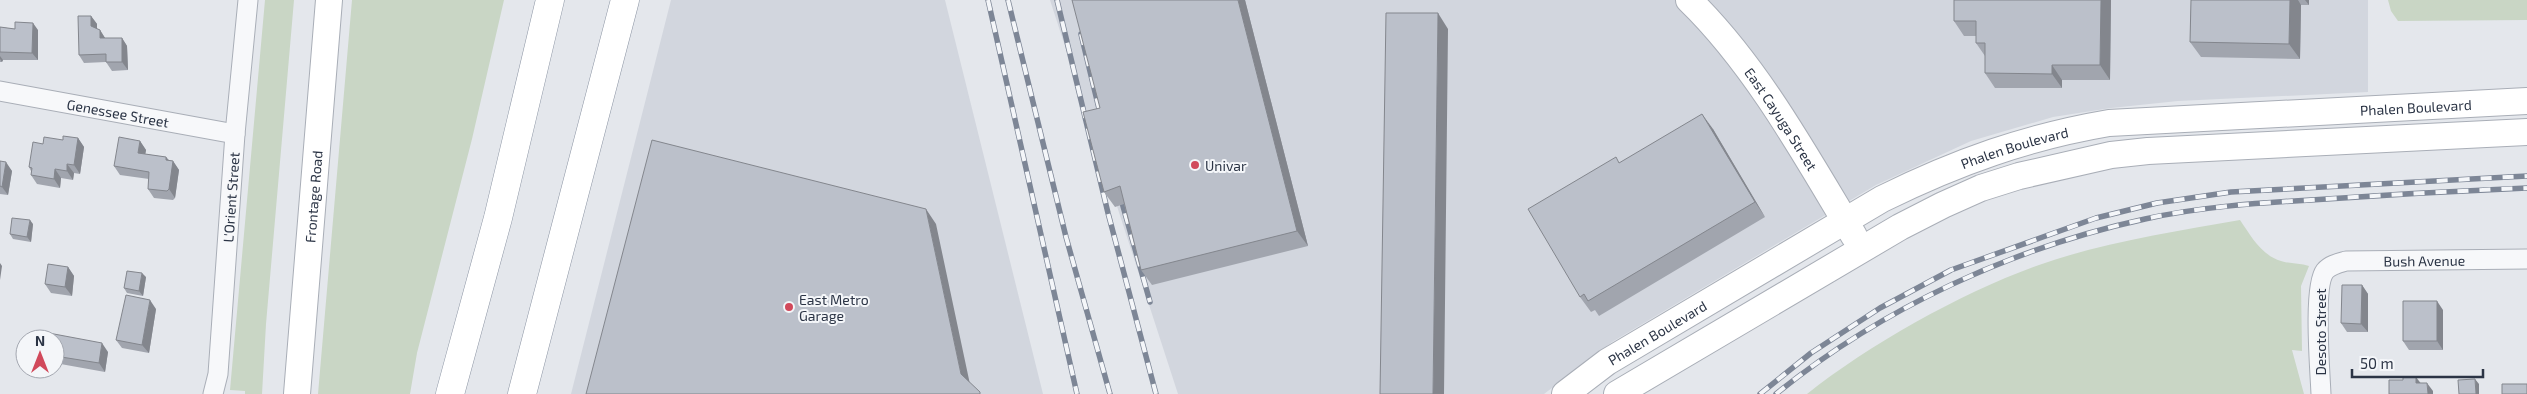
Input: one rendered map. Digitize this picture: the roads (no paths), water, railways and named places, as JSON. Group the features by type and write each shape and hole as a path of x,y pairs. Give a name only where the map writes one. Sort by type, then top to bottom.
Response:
{"highway":[{"path":"450,394 498,218 550,0"},
{"path":"522,394 625,0"}],"main road":[{"name":"Frontage Road","path":"297,394 329,0"},
{"name":"East Cayuga Street","path":"1689,0 1717,27 1753,76 1862,249"},
{"name":"Phalen Boulevard","path":"1565,394 1607,362 1890,195 1969,160 2010,145 2070,130 2109,123 2527,101"},
{"name":"Phalen Boulevard","path":"1617,394 1900,226 1981,188 2029,173 2110,155 2148,150 2527,132"}],"street":[{"name":"L'Orient Street","path":"213,394 218,374 235,134 248,0"},
{"name":"Genessee Street","path":"0,91 235,134"},
{"name":"Bush Avenue","path":"2325,271 2346,261 2527,259"},
{"name":"Desoto Street","path":"2320,394 2319,291 2325,271"}],"railway":[{"path":"988,0 1077,394"},
{"path":"1008,0 1066,237 1110,394"},
{"path":"1057,0 1108,213 1156,394"},
{"path":"1081,34 1102,121"},
{"path":"1760,394 1811,353 1880,308 1951,270 2096,218 2157,203 2231,192 2527,176"},
{"path":"1776,394 1860,334 1904,308 1998,264 2046,246 2095,231 2186,211 2228,206 2527,188"},
{"path":"1119,192 1150,302"}],"place":[{"name":"Univar","path":"1195,165"},
{"name":"East Metro Garage","path":"789,307"}]}
